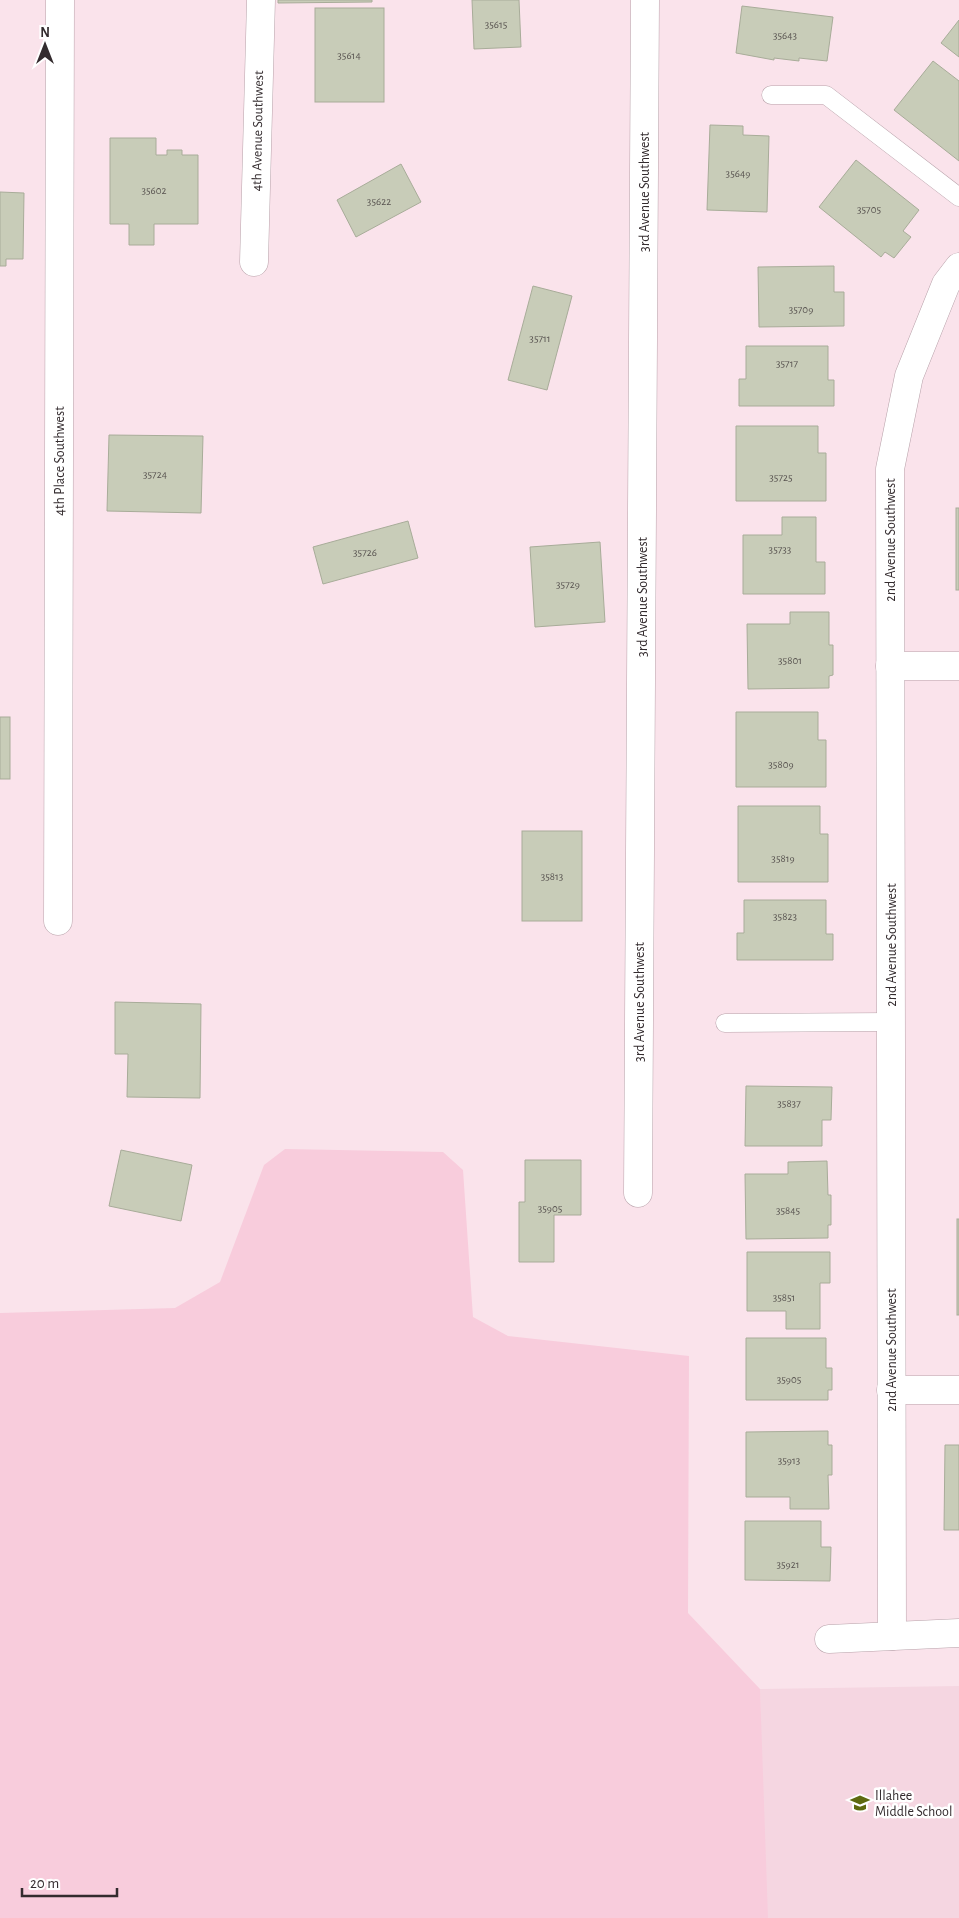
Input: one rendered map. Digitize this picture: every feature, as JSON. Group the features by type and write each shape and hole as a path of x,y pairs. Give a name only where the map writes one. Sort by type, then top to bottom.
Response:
{"street":[{"name":"4th Place Southwest","path":"58,921 60,0"},
{"name":"4th Avenue Southwest","path":"254,262 261,0"},
{"name":"3rd Avenue Southwest","path":"638,1193 645,0"},
{"name":"2nd Avenue Southwest","path":"892,1636 890,469 909,376 946,284 959,267"},
{"path":"890,666 959,666"},
{"path":"892,1390 959,1390"},
{"path":"829,1639 959,1633"}],"lane":[{"path":"771,95 826,95 959,197"},
{"path":"725,1023 891,1022"}],"shaded area":[{"path":"285,1149 443,1152 463,1170 473,1317 508,1336 689,1356 688,1613 760,1689 768,1918 0,1918 0,1313 175,1308 220,1282 264,1165"},
{"name":"Illahee Middle School","path":"959,1686 959,1918 763,1918 760,1689"}],"building":[{"path":"278,0 372,0 372,2 278,3"},
{"path":"472,0 519,0 521,47 474,49"},
{"path":"742,6 833,17 827,61 799,58 799,61 774,58 774,60 736,53"},
{"path":"315,8 384,8 384,102 315,102"},
{"path":"959,20 959,57 941,43"},
{"path":"933,61 959,81 959,161 894,110"},
{"path":"710,125 743,126 743,135 769,136 767,212 707,210"},
{"path":"110,138 156,138 156,155 167,155 167,150 182,150 182,155 198,155 198,224 154,224 154,245 129,245 129,224 110,224"},
{"path":"856,160 919,210 903,231 911,237 894,258 885,252 881,257 819,207"},
{"path":"401,164 421,202 356,237 337,200"},
{"path":"0,192 24,193 23,259 6,259 6,266 0,266"},
{"path":"834,266 834,292 844,292 844,326 759,327 758,267"},
{"path":"533,286 572,296 547,390 508,380"},
{"path":"746,346 828,346 828,380 834,380 834,406 739,406 739,379 746,379"},
{"path":"736,426 818,426 818,453 826,453 826,501 736,501"},
{"path":"109,435 203,436 201,513 107,511"},
{"path":"956,508 959,508 959,590 956,590"},
{"path":"782,517 816,517 816,562 825,562 825,594 743,594 743,535 782,535"},
{"path":"408,521 418,558 323,584 313,547"},
{"path":"600,542 605,622 535,627 530,547"},
{"path":"790,612 829,612 829,645 833,645 833,675 829,676 829,688 748,689 747,624 790,624"},
{"path":"736,712 818,712 818,740 826,740 826,787 736,787"},
{"path":"0,717 10,717 10,779 0,779"},
{"path":"738,806 820,806 820,834 828,834 828,882 738,882"},
{"path":"522,831 582,831 582,921 522,921"},
{"path":"744,900 826,900 826,934 833,934 833,960 737,960 737,933 744,933"},
{"path":"115,1002 201,1004 200,1098 127,1097 128,1054 115,1054"},
{"path":"746,1086 832,1087 831,1120 822,1120 822,1146 745,1146"},
{"path":"121,1150 192,1165 181,1221 109,1206"},
{"path":"525,1160 581,1160 581,1215 554,1215 554,1262 519,1262 519,1202 525,1202"},
{"path":"827,1161 828,1195 831,1195 831,1225 828,1225 828,1238 746,1239 745,1174 788,1174 788,1162"},
{"path":"957,1219 959,1219 959,1315 957,1315"},
{"path":"747,1252 830,1252 830,1283 820,1283 820,1329 786,1329 786,1311 747,1311"},
{"path":"746,1338 826,1338 826,1368 832,1368 832,1390 828,1390 828,1400 746,1400"},
{"path":"828,1431 828,1445 832,1445 832,1475 828,1475 829,1509 790,1509 790,1497 746,1497 746,1432"},
{"path":"945,1445 959,1445 959,1530 944,1530"},
{"path":"745,1521 821,1521 821,1547 831,1547 830,1581 745,1580"}],"place":[{"name":"Illahee Middle School","path":"860,1803"}]}
